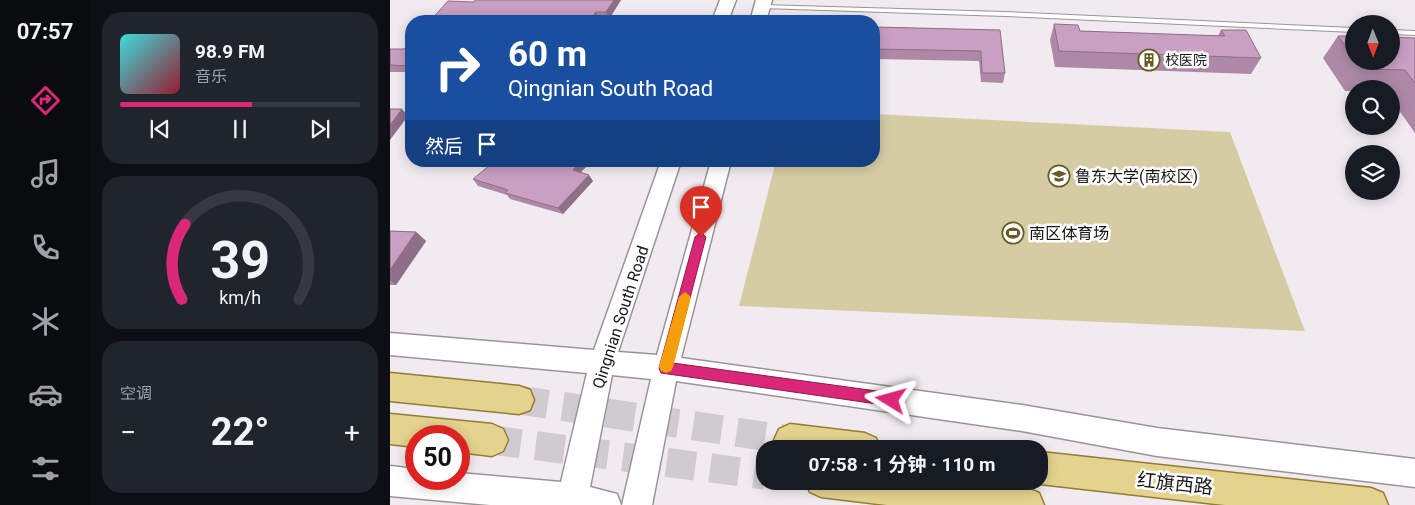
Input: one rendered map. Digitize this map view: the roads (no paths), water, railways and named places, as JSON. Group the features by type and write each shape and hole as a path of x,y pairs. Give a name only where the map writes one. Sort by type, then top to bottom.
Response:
{"main road":[{"path":"722,15 728,0"},
{"name":"Qingnian South Road","path":"572,502 602,363 669,167"},
{"path":"637,505 666,368 719,167"},
{"path":"390,344 666,368 1022,418 1157,442 1415,473"},
{"path":"390,387 519,400"},
{"path":"390,429 405,431"},
{"path":"470,438 492,440"},
{"name":"红旗西路","path":"1048,469 1370,505"},
{"path":"390,481 606,505"},
{"path":"898,490 1027,505"}],"lane":[{"path":"761,9 1005,14 1345,30"},
{"path":"1400,32 1415,33"}],"tunnel":[{"path":"519,400 790,440"},
{"path":"492,440 756,474"}],"place":[{"name":"校医院","path":"1149,60"},
{"name":"鲁东大学(南校区)","path":"1059,176"},
{"name":"南区体育场","path":"1013,233"}]}
